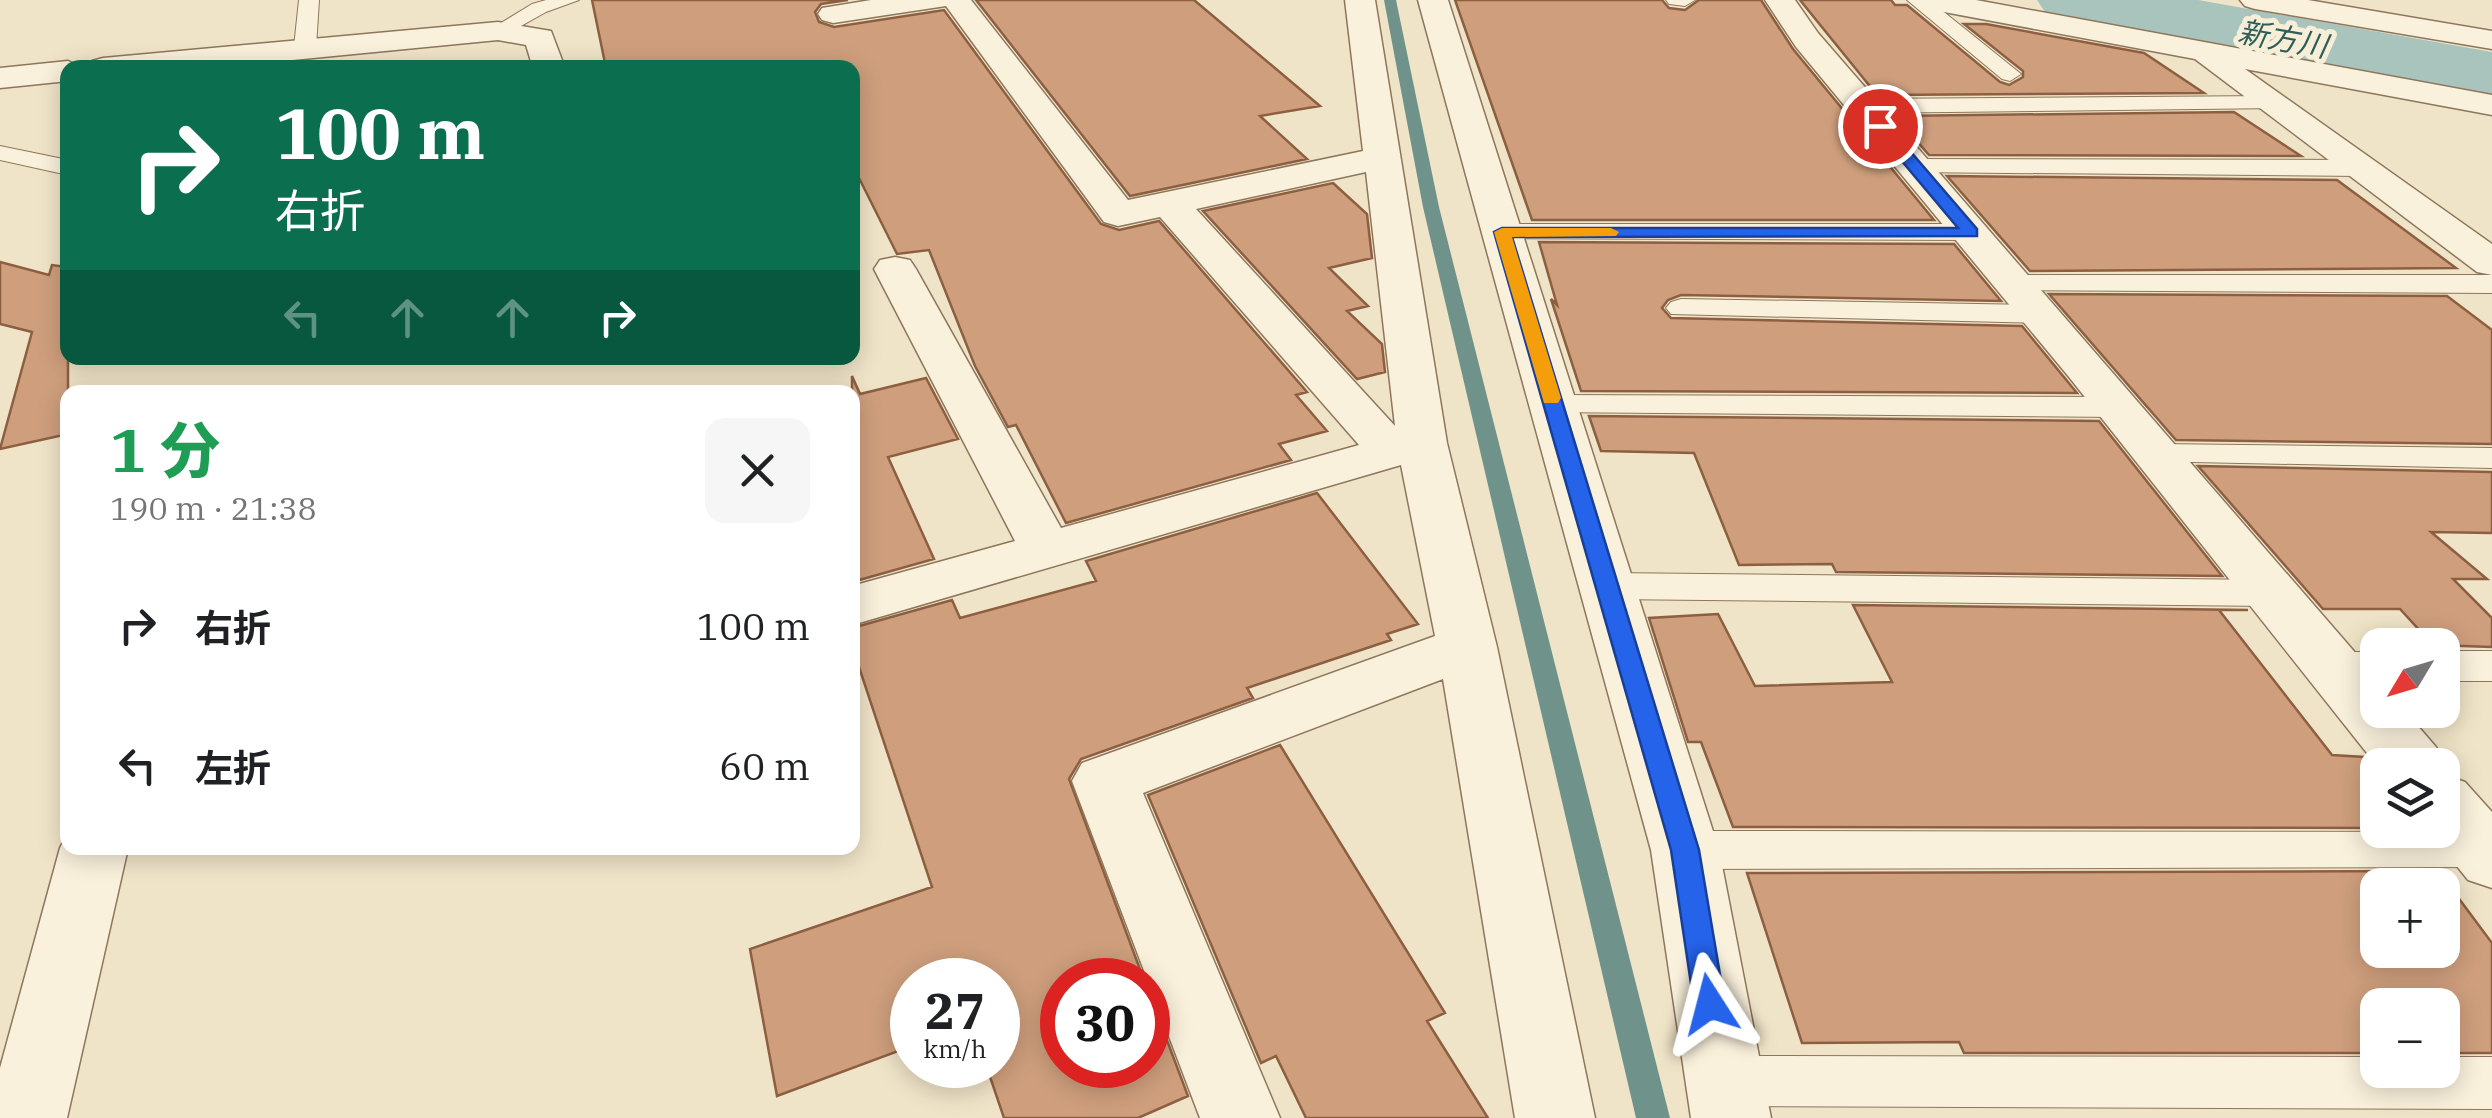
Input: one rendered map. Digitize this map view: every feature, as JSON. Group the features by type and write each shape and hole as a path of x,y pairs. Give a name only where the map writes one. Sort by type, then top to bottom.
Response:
{"street":[{"path":"829,7 936,0"},
{"path":"956,0 1118,214 1382,158"},
{"path":"1360,0 1382,158 1407,448 1466,647 1555,1118"},
{"path":"1434,0 1685,850 1726,1099"},
{"path":"1780,0 1807,40 2271,593 2355,667 2403,748"},
{"path":"1928,0 2492,105"},
{"path":"2255,0 2492,40"},
{"path":"184,60 498,30 540,38 547,60"},
{"path":"2201,52 2492,263"},
{"path":"0,78 60,72"},
{"path":"1169,203 1407,448"},
{"path":"895,269 1047,551"},
{"path":"860,604 1407,448"},
{"path":"1240,1118 1104,782 1466,647"},
{"path":"2460,822 2488,855"},
{"path":"27,1118 92,855"}],"lane":[{"path":"306,48 308,0"},
{"path":"498,30 538,8 569,0"},
{"path":"1676,0 1686,0"},
{"path":"1917,0 2010,74"},
{"path":"1863,106 2272,104"},
{"path":"0,153 60,166"},
{"path":"1915,167 2361,168"},
{"path":"1502,232 1971,232"},
{"path":"1681,308 2492,284"},
{"path":"1553,404 2118,407"},
{"path":"2157,454 2492,458"},
{"path":"1607,586 2271,593"},
{"path":"2460,666 2492,666"},
{"path":"1685,850 2488,855"},
{"path":"1726,1099 2492,1084"}],"building":[{"path":"592,0 848,0 821,4 815,12 819,22 834,27 944,10 1101,224 1119,230 1159,221 1307,392 1296,395 1327,431 1279,444 1291,460 1066,523 1016,425 1008,427 975,366 929,250 897,254 860,180 860,60 604,60"},
{"path":"976,0 1194,0 1320,106 1260,116 1307,159 1130,196"},
{"path":"1455,0 1662,0 1669,8 1685,10 1699,0 1761,0 1793,49 1934,220 1532,220"},
{"path":"1800,0 1891,0 1895,5 1907,5 2000,82 2009,85 2023,77 2023,71 1964,24 1986,24 2144,53 2204,93 1877,95"},
{"path":"2234,112 2301,156 1929,155 1895,116"},
{"path":"1947,176 2337,180 2456,268 2030,271"},
{"path":"1333,183 1367,214 1372,258 1329,268 1368,306 1347,311 1382,344 1385,372 1357,379 1203,211"},
{"path":"1539,242 1954,244 2001,301 1681,295 1668,300 1662,308 1671,318 2022,326 2077,393 1581,391 1551,299 1557,305"},
{"path":"0,262 49,275 52,265 60,266 60,365 68,365 68,385 60,385 60,436 0,449 32,332 0,324"},
{"path":"2049,294 2447,296 2492,330 2492,444 2176,440"},
{"path":"926,378 958,439 888,457 934,559 860,580 860,394"},
{"path":"1589,416 2099,421 2222,576 1836,572 1832,564 1739,565 1694,453 1601,451"},
{"path":"2198,466 2492,472 2492,533 2431,532 2487,579 2453,579 2492,618 2492,647 2460,646 2460,628 2417,628 2400,609 2323,609"},
{"path":"1317,493 1418,624 1387,634 1391,640 1247,688 1253,698 1081,759 1069,779 1136,958 1040,958 1040,1088 1170,1088 1170,1048 1188,1096 1138,1118 1004,1118 994,1088 1020,1088 1020,958 890,958 890,1054 777,1096 750,949 932,887 860,670 860,626 952,600 960,618 1096,581 1086,561"},
{"path":"1853,605 2248,610 2219,610 2332,755 2360,757 2360,828 1733,827 1701,742 1688,742 1649,618 1718,614 1755,686 1892,682"},
{"path":"1280,745 1445,1013 1427,1021 1488,1118 1306,1118 1276,1056 1261,1063 1148,795"},
{"path":"2360,871 2360,968 2460,968 2460,900 2492,943 2492,1053 2460,1053 2460,988 2360,988 2360,1053 1964,1053 1959,1042 1802,1043 1747,873"}],"waterway":[{"path":"1390,0 1431,207 1653,1118"},
{"name":"新方川","path":"2073,0 2492,76"}],"slow traffic":[{"path":"1551,398 1502,232 1611,232"}],"route":[{"path":"1710,1004 1685,850 1502,232 1971,232 1880,126"}]}
